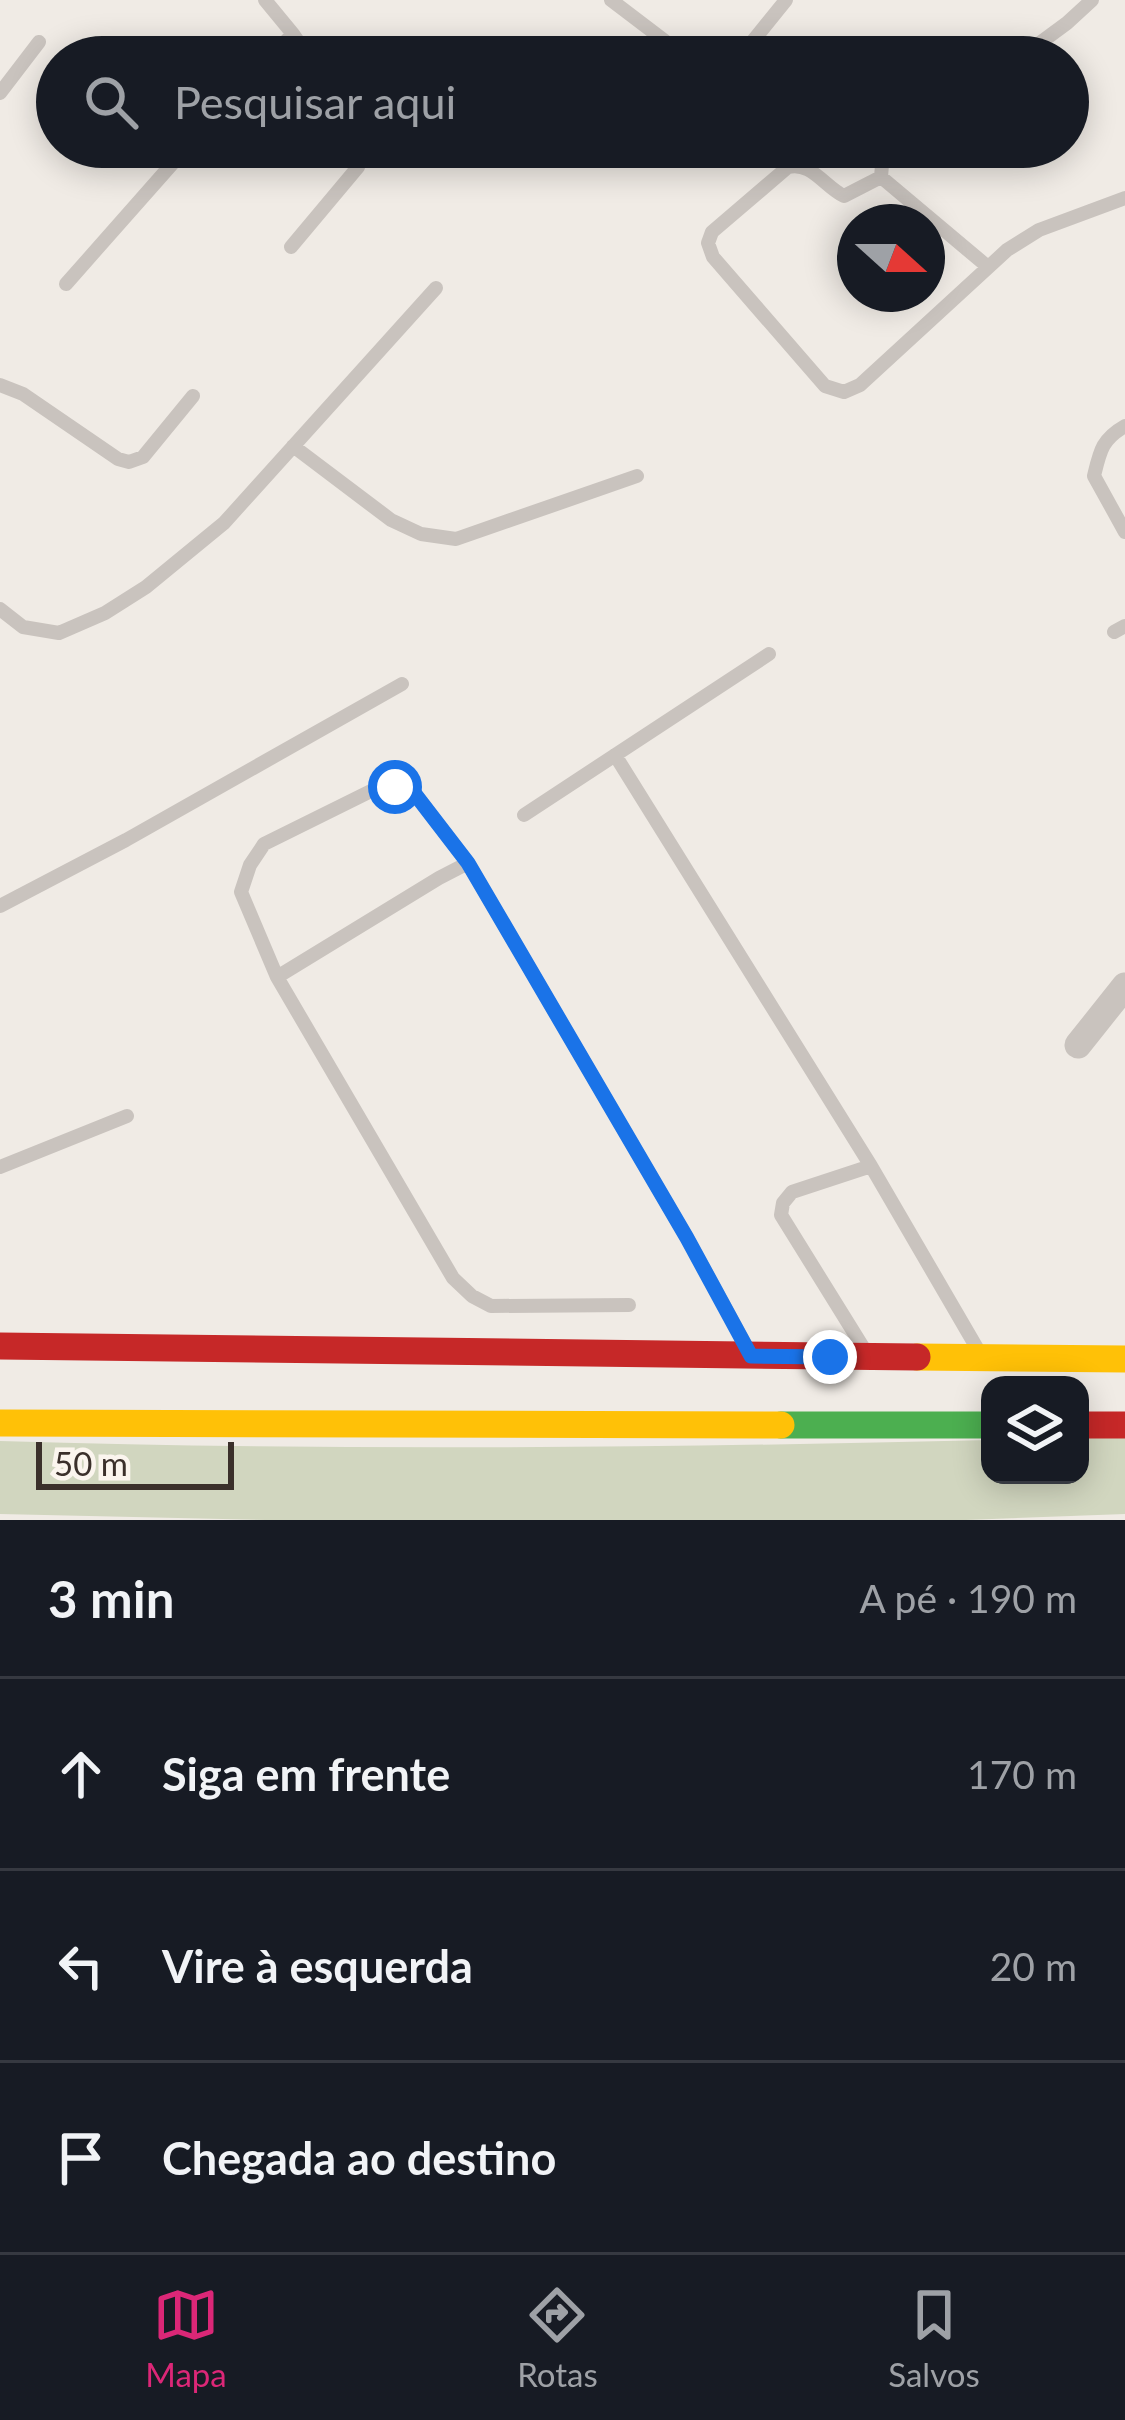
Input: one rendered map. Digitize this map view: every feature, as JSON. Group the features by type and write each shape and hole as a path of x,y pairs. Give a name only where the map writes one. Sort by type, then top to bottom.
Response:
{"street":[{"path":"1078,1045 1125,986"},
{"path":"0,1346 1125,1359"},
{"path":"0,1423 981,1425"},
{"path":"1089,1425 1125,1425"}],"lane":[{"path":"265,0 293,34"},
{"path":"611,0 658,36"},
{"path":"757,36 786,0"},
{"path":"1047,36 1092,0"},
{"path":"0,93 36,47"},
{"path":"66,284 168,168"},
{"path":"292,247 357,168"},
{"path":"787,168 712,232 709,243 713,256 825,386 844,392 860,385 1007,250 1040,230 1125,198"},
{"path":"807,168 844,196 881,177"},
{"path":"881,177 882,168"},
{"path":"881,177 988,267"},
{"path":"0,609 23,627 59,633 105,613 146,587 224,523 436,288"},
{"path":"0,385 23,394 118,460 129,462 143,457 193,396"},
{"path":"1125,426 1108,436 1094,476 1125,532"},
{"path":"293,446 392,520 421,534 456,539 637,476"},
{"path":"524,815 769,654"},
{"path":"0,906 127,840 402,684"},
{"path":"615,754 871,1166 983,1358"},
{"path":"628,1305 491,1306 453,1278 277,977 242,892 250,865 264,844 373,790 395,787 415,794 468,863 751,1356"},
{"path":"277,977 468,863"},
{"path":"0,1167 128,1116"},
{"path":"869,1357 781,1215 792,1192 871,1166"}],"green space":[{"path":"1125,1437 1125,1514 966,1520 266,1520 0,1514 0,1441 495,1447 981,1440 981,1484 1089,1484 1089,1438"}],"traffic: fast":[{"path":"781,1425 981,1425"}],"traffic: slow":[{"path":"917,1357 1125,1359"},
{"path":"0,1423 781,1425"}],"traffic: jam":[{"path":"0,1346 917,1357"},
{"path":"1089,1425 1125,1425"}],"route":[{"path":"395,787 415,794 468,863 751,1356 830,1357"}]}
